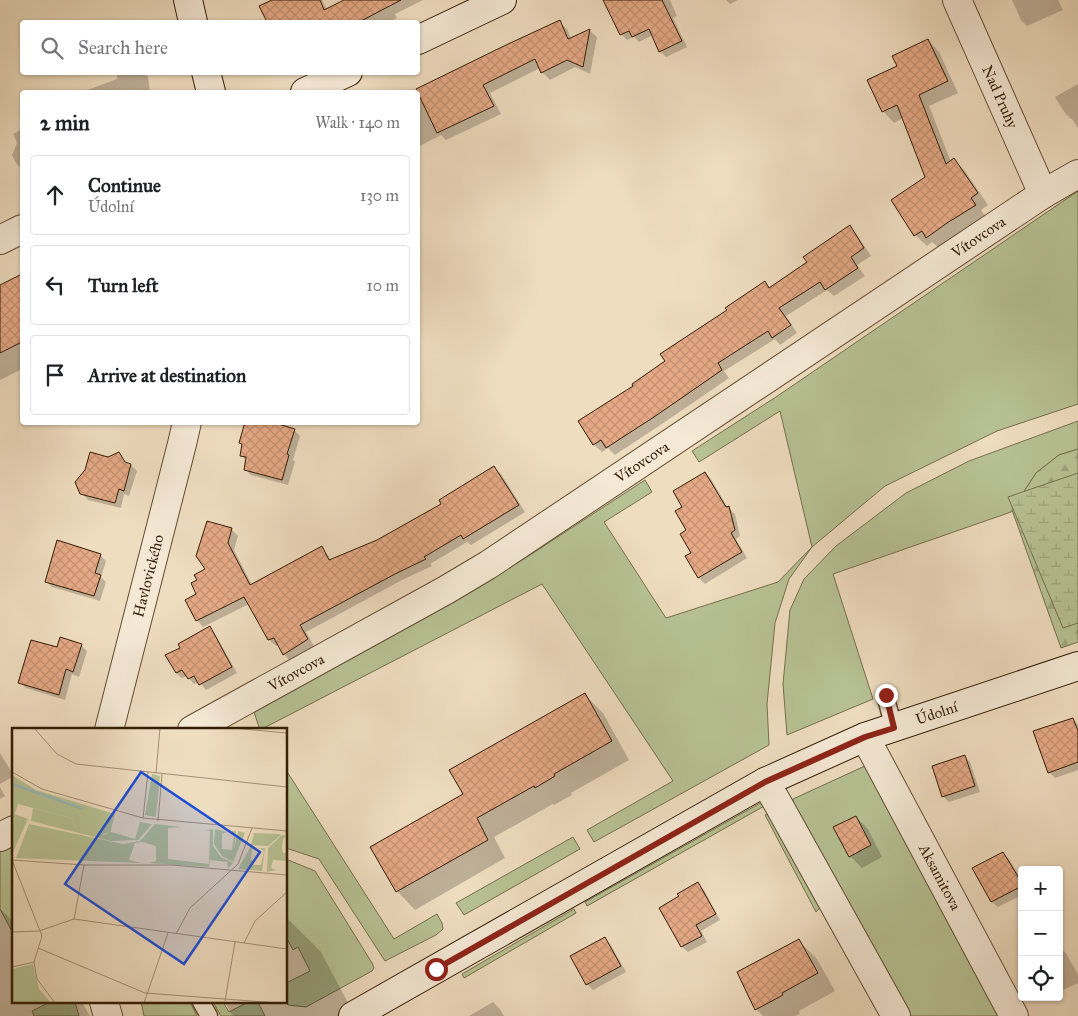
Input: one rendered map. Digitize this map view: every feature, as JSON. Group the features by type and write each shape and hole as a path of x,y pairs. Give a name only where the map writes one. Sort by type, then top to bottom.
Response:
{"street":[{"path":"188,0 193,20"},
{"path":"420,39 502,0"},
{"name":"Nad Pruhy","path":"957,0 1043,194"},
{"path":"207,75 210,90"},
{"path":"309,90 342,75"},
{"name":"Vítovcova","path":"196,728 488,565 1043,194 1078,174"},
{"path":"0,240 20,230"},
{"name":"Havlovického","path":"110,728 186,425"},
{"name":"Údolní","path":"353,1016 765,782 865,737 1078,666"},
{"name":"Aksamitova","path":"865,737 1014,1016"},
{"path":"765,782 896,1016"},
{"path":"0,837 12,831"}],"lane":[{"path":"886,695 894,728"},
{"path":"202,1004 209,1016"}],"green space":[{"path":"1078,191 1078,404 997,431 885,486 812,547 780,411 699,462 692,451 776,397"},
{"path":"1078,421 1078,449 1059,455 1036,473 1011,512 833,574 873,699 787,735 783,684 790,610 804,579 836,546 906,493 969,461"},
{"path":"1078,449 1078,642 1061,648 1012,510 1036,473 1059,455"},
{"path":"1078,473 1078,623 1063,628 1008,497"},
{"path":"645,480 652,492 604,522 666,618 778,582 812,547 789,579 775,623 767,704 769,745 594,842 587,830 673,781 542,584 264,728 259,728 253,709 391,633 469,593"},
{"path":"867,765 1000,1016 906,1016 794,819 793,799"},
{"path":"288,773 394,939 437,914 443,929 436,935 385,961 319,859 288,849"},
{"path":"762,802 766,805 587,906 585,902"},
{"path":"772,811 823,904 816,912 765,815"},
{"path":"573,837 580,849 464,915 456,903"},
{"path":"12,843 12,931 0,909 0,849"},
{"path":"288,860 315,871 374,968 372,971 306,1007 288,1005 288,982 310,971 298,947 293,950 288,941"},
{"path":"574,909 576,913 464,978 462,974"},
{"path":"46,1004 76,1004 79,1016 34,1016 32,1011"},
{"path":"141,1004 191,1004 197,1016 144,1016"},
{"path":"214,1004 224,1004 229,1012 244,1004 259,1004 265,1016 221,1016"}],"building":[{"path":"272,0 320,0 324,10 344,0 401,0 363,20 266,20 259,6"},
{"path":"603,0 662,0 682,41 659,52 649,29 632,37 629,31 620,35"},
{"path":"560,20 568,39 590,29 583,67 567,60 541,73 535,59 483,85 494,106 437,133 420,97 420,90 416,89"},
{"path":"928,39 948,81 919,95 946,164 954,158 978,193 971,198 976,205 926,238 922,231 914,236 891,200 925,177 897,105 882,112 867,80 897,66 892,56"},
{"path":"850,225 864,248 851,257 858,268 825,290 820,282 779,308 791,325 772,338 768,331 718,363 722,370 606,448 601,440 593,445 578,421 633,386 632,384 665,361 660,354 727,310 725,308 765,281 769,288 807,262 803,257"},
{"path":"20,275 20,343 0,353 0,285"},
{"path":"244,425 282,425 295,429 287,454 289,455 282,480 244,470 246,457 240,456 242,444 239,443"},
{"path":"90,452 108,457 119,452 125,462 131,464 124,491 119,489 115,503 80,494 75,482 85,470"},
{"path":"494,466 519,505 463,539 461,535 424,557 426,559 300,625 308,639 283,655 274,638 268,640 244,597 196,621 185,600 196,594 191,583 197,580 194,575 205,569 196,556 207,521 232,528 228,543 250,585 322,546 329,560 377,540 441,504 439,500"},
{"path":"705,472 726,507 729,506 735,530 731,533 742,552 698,578 685,556 691,553 680,534 686,530 675,511 682,507 673,491"},
{"path":"57,540 101,554 95,573 101,575 94,596 45,582"},
{"path":"210,626 232,667 199,685 194,676 188,679 182,670 176,673 165,655 180,648 178,644"},
{"path":"60,637 82,644 73,672 66,669 59,695 18,683 31,640 57,647"},
{"path":"585,693 612,741 554,774 555,776 535,788 534,786 477,818 488,840 396,892 370,847 463,794 449,770"},
{"path":"1073,718 1078,731 1078,762 1048,773 1033,731"},
{"path":"965,755 975,786 942,797 932,766"},
{"path":"856,816 871,845 849,857 833,827"},
{"path":"1003,852 1018,876 1018,888 991,902 972,868"},
{"path":"698,882 716,914 696,925 702,936 681,947 659,908 679,896 677,894"},
{"path":"605,937 621,966 586,985 570,956"},
{"path":"799,939 818,973 755,1010 737,972"}],"route":[{"path":"436,969 765,782 865,737 894,728 886,695"}]}
